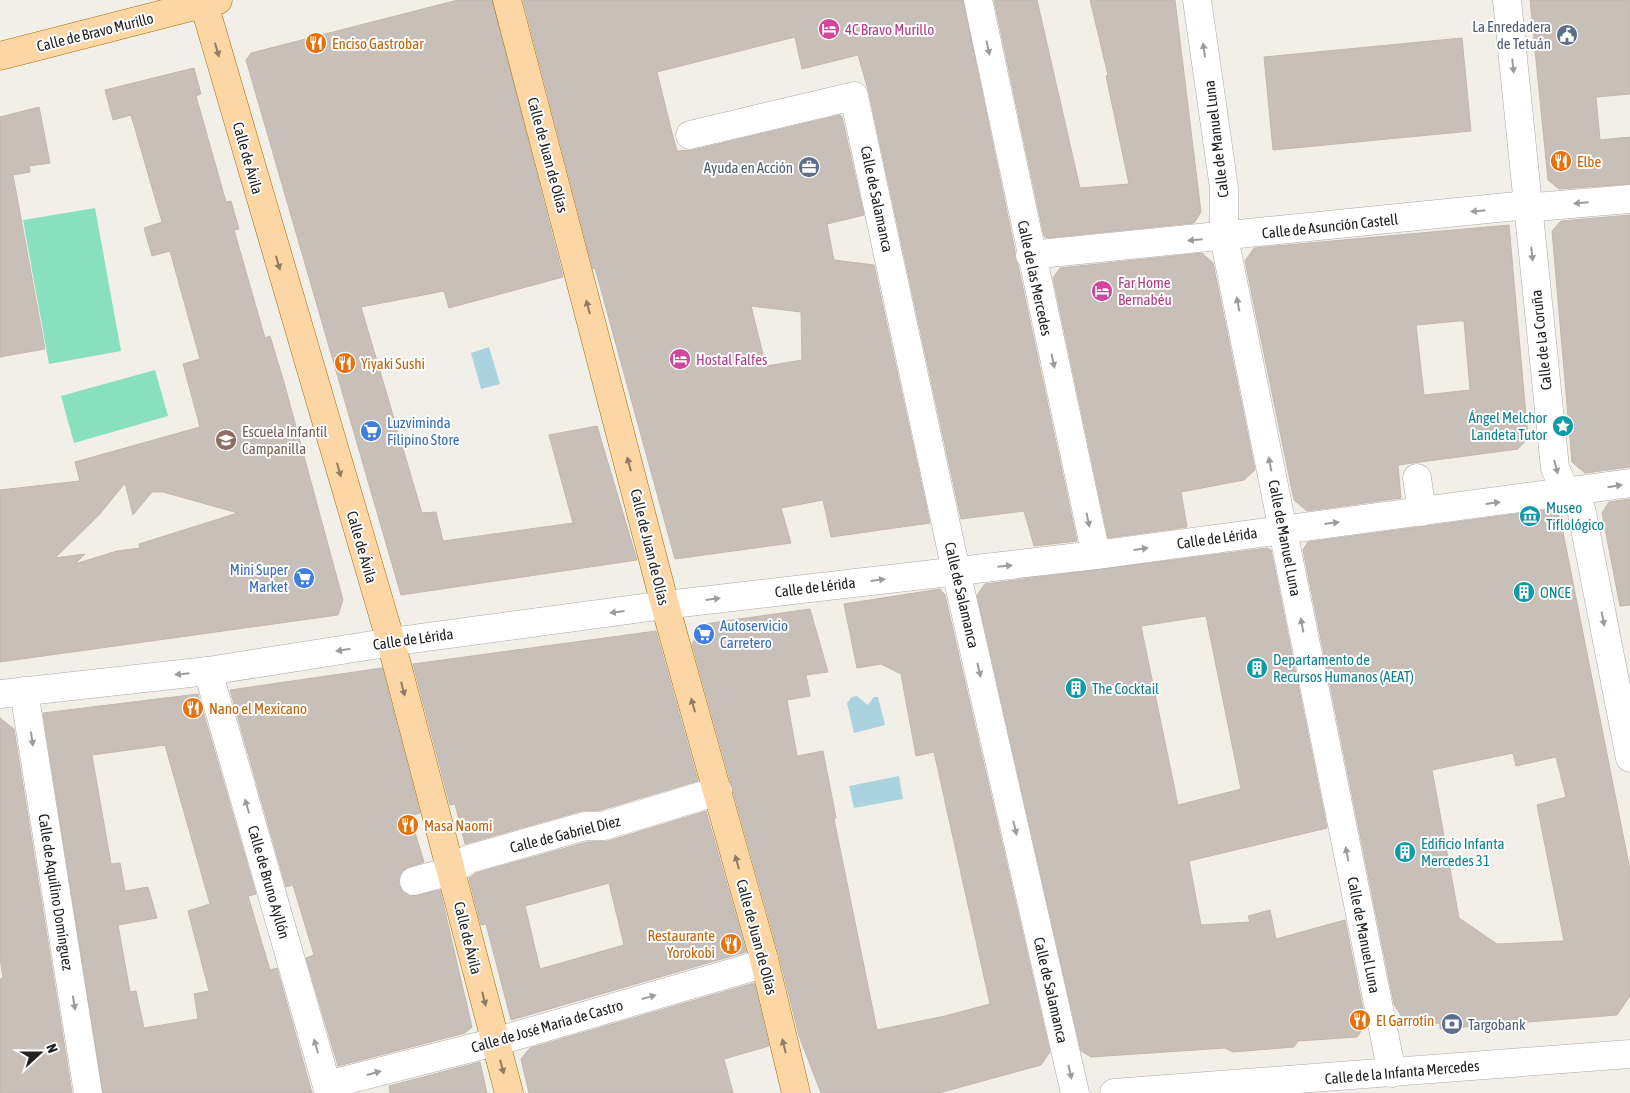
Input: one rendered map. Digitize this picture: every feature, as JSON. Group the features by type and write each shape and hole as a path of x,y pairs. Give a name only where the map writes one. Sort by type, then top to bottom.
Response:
{"main road":[{"name":"Calle de Juan de Olías","path":"507,0 665,605 764,959 796,1093"},
{"name":"Calle de Bravo Murillo","path":"0,56 208,1"},
{"name":"Calle de Ávila","path":"208,1 391,642 509,1093"}],"street":[{"name":"Calle de las Mercedes","path":"978,0 1030,255 1096,555"},
{"name":"Calle de Manuel Luna","path":"1197,0 1224,188 1224,237 1392,1073"},
{"name":"Calle de La Coruña","path":"1507,0 1554,468 1566,493 1581,508 1630,758"},
{"name":"Calle de Salamanca","path":"690,135 854,96 956,571 1075,1093"},
{"name":"Calle de Asunción Castell","path":"1030,255 1527,206 1536,207 1630,199"},
{"path":"1417,478 1422,512"},
{"name":"Calle de Lérida","path":"12,692 208,671 391,642 665,605 1096,555 1630,483"},
{"name":"Calle de Bruno Ayllón","path":"208,671 328,1089"},
{"name":"Calle de Aquilino Domínguez","path":"12,692 88,1093"},
{"name":"Calle de Gabriel Díez","path":"414,881 451,872 469,859 585,826 603,826 718,791"},
{"name":"Calle de José María de Castro","path":"328,1089 752,967 764,959"},
{"name":"Calle de la Infanta Mercedes","path":"1114,1093 1630,1054"}],"green space":[{"path":"95,208 121,351 49,364 23,220"},
{"path":"155,370 168,416 74,443 61,396"}],"water":[{"path":"489,347 500,384 481,389 471,353"},
{"path":"857,696 868,705 874,697 878,697 885,725 854,733 847,703 852,697"},
{"path":"899,776 903,799 854,808 849,786"}],"building":[{"path":"458,0 492,0 563,277 449,308 444,291 361,307 422,513 436,512 443,541 573,523 549,435 597,426 637,560 401,595 246,60 251,53"},
{"path":"523,0 963,0 1015,257 1077,541 1034,546 1024,511 961,519 869,93 858,55 802,69 795,37 657,72 677,151 693,150 840,115 842,117 864,215 827,224 834,260 874,265 930,523 831,537 823,500 781,508 791,543 675,559 595,268 593,269","holes":["751,306 801,312 802,360 766,366"]},
{"path":"994,0 1037,0 1080,188 1129,184 1106,76 1108,75 1090,0 1175,0 1201,212 1194,223 1047,238 1044,236"},
{"path":"1530,0 1630,0 1630,94 1596,97 1600,140 1630,137 1630,184 1559,189 1548,180"},
{"path":"1462,38 1471,131 1273,150 1264,57"},
{"path":"194,68 201,94 196,96 226,202 231,201 239,229 234,230 265,338 270,336 285,386 343,600 338,615 0,662 0,490 80,481 75,462 200,427 183,364 200,359 170,251 152,256 144,228 162,222 131,115 113,120 105,90","holes":["125,483 133,515 152,492 163,492 238,513 139,544 140,548 117,551 75,564 85,554 55,558 99,515"]},
{"path":"39,107 50,163 29,166 30,172 13,175 45,349 0,357 0,117"},
{"path":"1630,215 1630,467 1585,473 1572,462 1552,231 1561,221"},
{"path":"1509,225 1528,438 1518,449 1398,465 1401,498 1307,511 1294,500 1245,261 1254,248","holes":["1464,321 1470,390 1424,395 1416,325"]},
{"path":"1202,253 1213,263 1255,470 1244,480 1181,492 1187,527 1108,538 1053,278 1060,268"},
{"path":"1630,499 1630,605 1620,606 1602,513 1609,502"},
{"path":"1552,509 1560,517 1630,870 1630,996 1617,1015 1440,1029 1440,1023 1416,1025 1405,1022 1394,1004 1303,550 1308,542","holes":["1513,753 1516,766 1556,757 1566,797 1537,805 1564,941 1497,944 1459,918 1432,770"]},
{"path":"1267,548 1271,550 1327,828 1189,861 1201,925 1250,922 1248,916 1270,910 1276,939 1345,920 1366,1024 1357,1037 1298,1041 1294,1047 1233,1052 1225,1048 1091,1057 1081,1051 977,595 985,584","holes":["1206,616 1241,789 1178,805 1141,626"]},
{"path":"940,589 945,595 1050,1052 1041,1065 939,1093 821,1093 799,1036 779,955 692,644 704,624 810,609 828,672 806,675 810,696 787,700 797,756 823,751 836,818 834,819 877,1030 945,1016 990,1004 934,752 916,756 901,674 881,664 857,668 844,604"},
{"path":"656,631 698,781 601,810 581,811 465,844 455,804 450,805 413,664"},
{"path":"382,668 420,813 410,816 424,862 403,870 399,877 399,885 403,892 410,896 440,890 472,1027 465,1033 338,1066 306,958 314,955 293,885 286,887 230,690"},
{"path":"198,694 256,894 248,896 270,970 277,968 312,1093 103,1093 43,713","holes":["165,745 210,904 188,911 209,991 194,994 198,1019 144,1028 136,991 130,992 118,925 157,918 148,887 125,891 120,863 111,864 92,755"]},
{"path":"0,718 14,729 72,1093 0,1093 0,979 3,978 0,958"},
{"path":"706,811 746,952 511,1020 486,924 481,925 469,878 476,873 587,842 608,841","holes":["609,883 624,945 540,969 525,906"]},
{"path":"754,983 769,1046 724,1059 733,1093 529,1093 521,1059 530,1048"},
{"path":"480,1062 487,1093 390,1093 389,1086"}],"place":[{"name":"4C Bravo Murillo","path":"829,29"},
{"name":"La Enredadera de Tetuán","path":"1567,35"},
{"name":"Enciso Gastrobar","path":"316,43"},
{"name":"Elbe","path":"1561,161"},
{"name":"Ayuda en Acción","path":"809,167"},
{"name":"Far Home Bernabéu","path":"1102,291"},
{"name":"Hostal Falfes","path":"680,359"},
{"name":"Yiyaki Sushi","path":"345,363"},
{"name":"Ángel Melchor Landeta Tutor","path":"1563,426"},
{"name":"Luzviminda Filipino Store","path":"371,431"},
{"name":"Escuela Infantil Campanilla","path":"226,440"},
{"name":"Museo Tiflológico","path":"1530,516"},
{"name":"Mini Super Market","path":"304,578"},
{"name":"ONCE","path":"1524,592"},
{"name":"Autoservicio Carretero","path":"704,634"},
{"name":"Departamento de Recursos Humanos (AEAT)","path":"1257,668"},
{"name":"The Cocktail","path":"1076,688"},
{"name":"Nano el Mexicano","path":"193,708"},
{"name":"Masa Naomi","path":"408,825"},
{"name":"Edificio Infanta Mercedes 31","path":"1405,852"},
{"name":"Restaurante Yorokobi","path":"731,944"},
{"name":"El Garrotín","path":"1360,1020"},
{"name":"Targobank","path":"1452,1024"}]}
